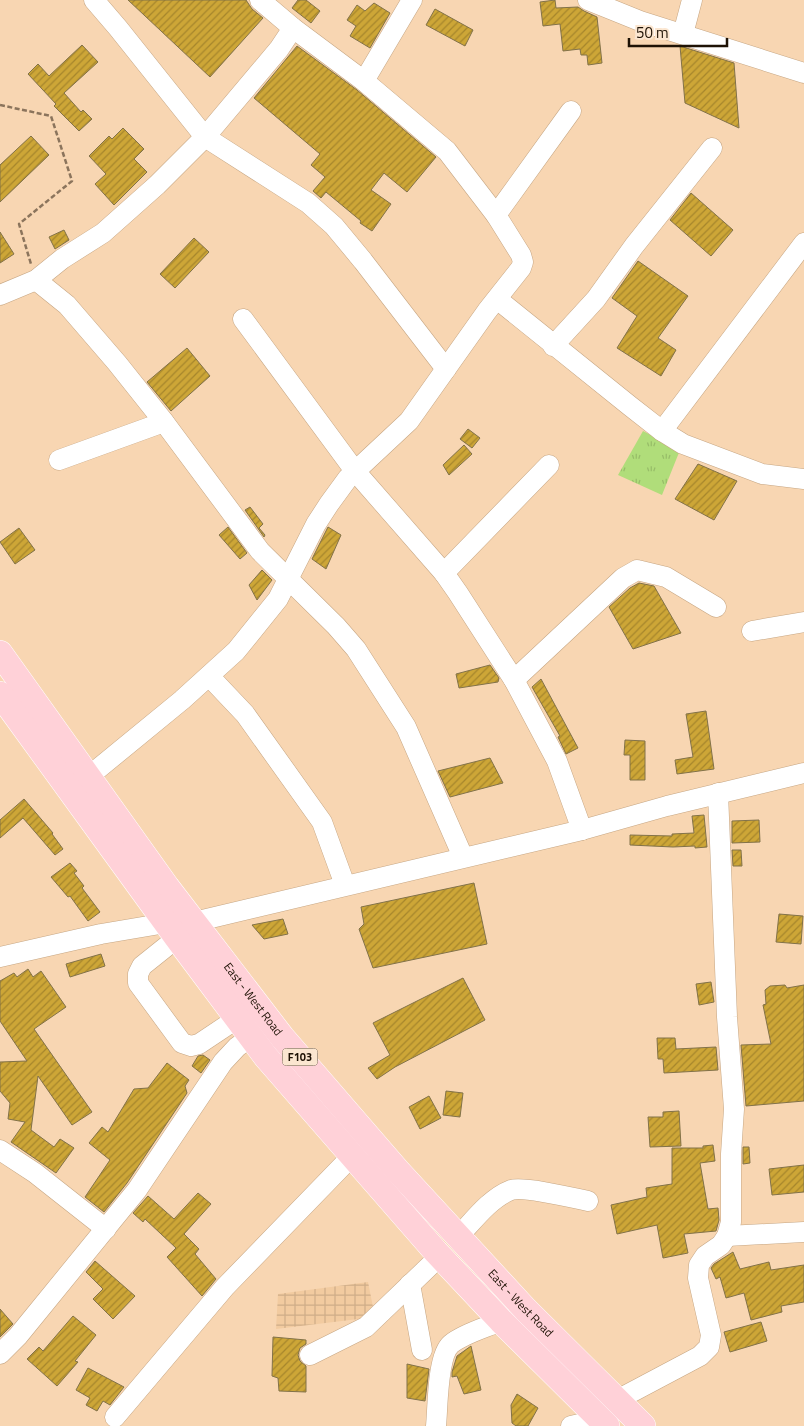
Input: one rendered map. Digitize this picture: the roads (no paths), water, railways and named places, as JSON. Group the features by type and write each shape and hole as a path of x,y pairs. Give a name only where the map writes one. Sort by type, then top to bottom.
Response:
{"main road":[{"name":"East - West Road","path":"0,653 88,777 179,928 266,1057 440,1256 500,1321 601,1424"},
{"name":"East - West Road","path":"0,694 179,928 282,1037 397,1170 526,1310 643,1426"}],"street":[{"path":"94,0 205,137 308,204 334,226 446,369"},
{"path":"88,777 182,700 236,651 278,599 316,524 348,478 409,421 496,299 521,268 523,262 521,255 496,214 447,151 364,81 293,28 260,0"},
{"path":"364,81 412,0"},
{"path":"588,0 640,21 804,73"},
{"path":"682,34 692,0"},
{"path":"0,295 36,280 62,259 103,233 157,185 205,137 273,56 293,28"},
{"path":"496,214 571,111"},
{"path":"554,346 596,300 634,246 712,148"},
{"path":"662,431 804,243"},
{"path":"36,280 67,305 117,363 260,550 336,626 356,649 402,720 463,857"},
{"path":"496,299 662,431 683,444 762,474 804,479"},
{"path":"242,319 355,471 444,573 514,680 557,761 582,830"},
{"path":"59,460 164,422"},
{"path":"444,573 549,466"},
{"path":"514,680 623,578 637,570 666,577 716,607"},
{"path":"752,631 804,622"},
{"path":"209,676 245,714 322,822 345,885"},
{"path":"0,957 101,934 179,928 345,885 582,830 658,808 804,773"},
{"path":"617,1400 700,1356 709,1347 711,1335 698,1278 699,1265 705,1256 720,1246 727,1236 731,1222 731,1154 734,1109 726,999 718,793"},
{"path":"179,928 142,966 138,974 138,983 182,1043 191,1046 199,1044 245,1027"},
{"path":"0,1354 18,1336 137,1190 222,1062 237,1047 245,1027"},
{"path":"0,1150 35,1173 106,1229"},
{"path":"115,1417 225,1287 352,1156"},
{"path":"458,1236 494,1201 513,1189 560,1195 588,1202"},
{"path":"727,1236 804,1232"},
{"path":"310,1355 366,1327 440,1256"},
{"path":"410,1284 422,1350"},
{"path":"436,1426 442,1362 446,1350 451,1344 462,1337 500,1321"},
{"path":"571,1426 601,1424"}]}
